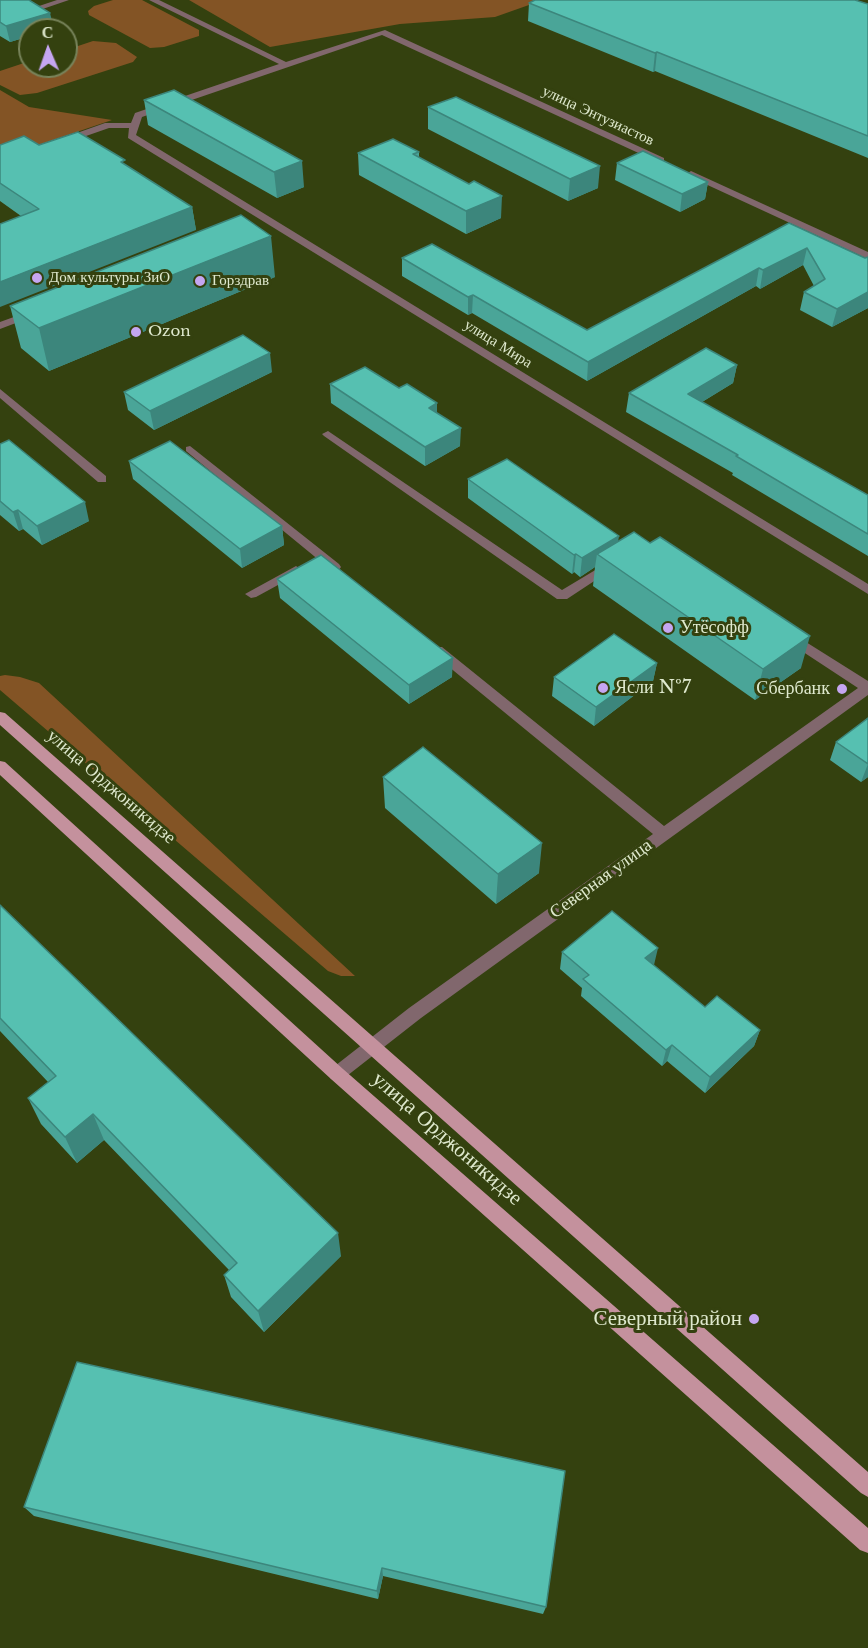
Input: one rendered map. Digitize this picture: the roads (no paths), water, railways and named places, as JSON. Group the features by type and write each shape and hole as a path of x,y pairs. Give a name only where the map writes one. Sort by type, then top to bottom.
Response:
{"main road":[{"name":"улица Орджоникидзе","path":"0,717 868,1486"},
{"name":"улица Орджоникидзе","path":"0,766 337,1074 868,1542"}],"street":[{"path":"25,12 65,0"},
{"path":"153,0 284,64"},
{"name":"улица Энтузиастов","path":"284,64 382,32 674,166"},
{"path":"54,144 108,125 136,121 284,64"},
{"name":"улица Мира","path":"136,121 131,136 270,225 868,590"},
{"path":"684,171 868,255"},
{"path":"0,326 44,309"},
{"path":"0,393 102,478"},
{"path":"328,434 562,596 620,561"},
{"path":"190,449 350,579"},
{"path":"251,594 322,557"},
{"path":"778,629 868,688"},
{"path":"423,639 663,834"},
{"name":"Северная улица","path":"337,1074 415,1013 868,688"}],"place":[{"name":"Дом культуры ЗиО","path":"37,278"},
{"name":"Горздрав","path":"200,281"},
{"name":"Ozon","path":"136,332"},
{"name":"Утёсофф","path":"668,628"},
{"name":"Ясли №7","path":"603,688"},
{"name":"Сбербанк","path":"842,689"},
{"name":"Северный район","path":"754,1319"}]}
